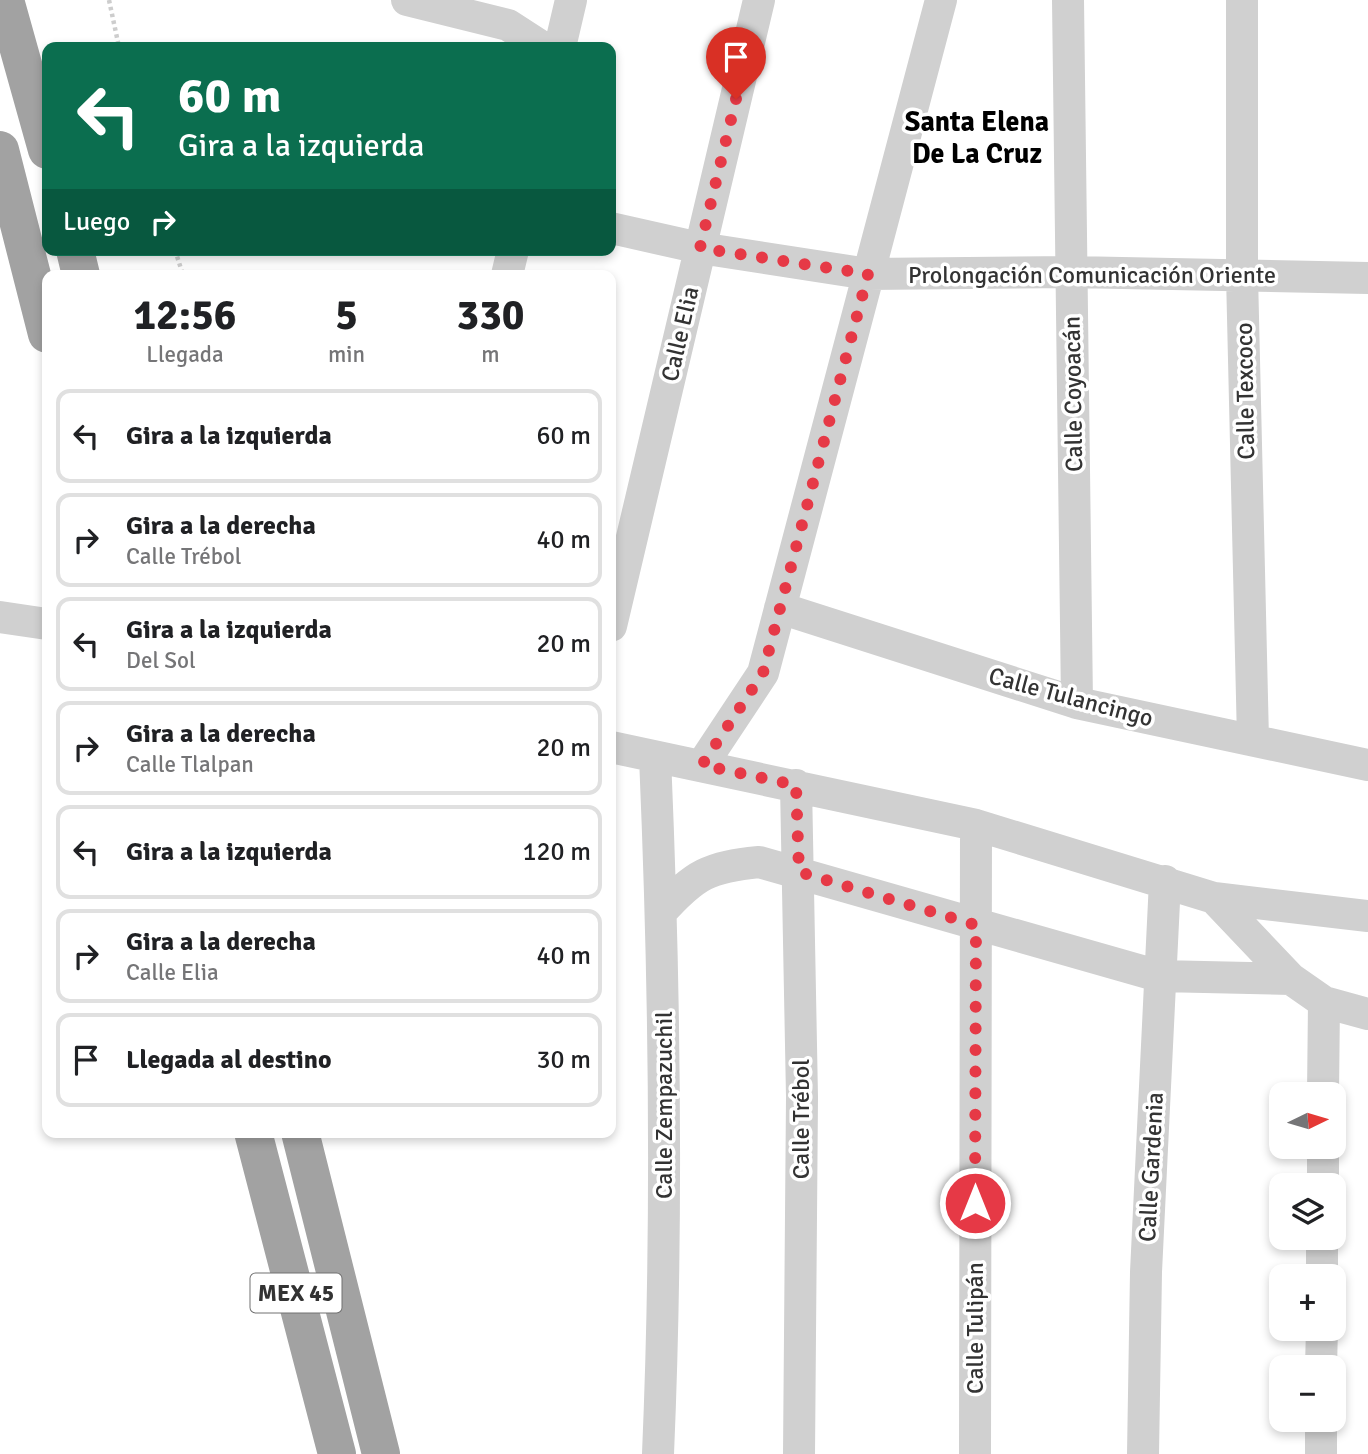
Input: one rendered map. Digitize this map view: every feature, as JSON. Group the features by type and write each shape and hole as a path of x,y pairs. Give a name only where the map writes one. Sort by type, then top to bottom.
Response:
{"highway":[{"path":"5,0 42,132"},
{"path":"0,150 42,314"},
{"name":"MEX 45","path":"255,1138 337,1454"},
{"name":"MEX 45","path":"302,1138 381,1454"}],"street":[{"path":"407,0 508,25 534,42"},
{"path":"561,42 571,0"},
{"name":"Calle Elia","path":"616,605 759,0"},
{"path":"702,765 763,673 941,0"},
{"name":"Calle Coyoacán","path":"1068,0 1077,703"},
{"name":"Calle Texcoco","path":"1242,0 1242,275 1252,740"},
{"name":"Prolongación Comunicación Oriente","path":"616,229 700,248 868,274 1072,272 1368,278"},
{"name":"Calle Tulancingo","path":"780,608 1077,703 1368,765"},
{"path":"0,617 42,623"},
{"path":"616,748 976,825 1214,898 1368,916"},
{"name":"Calle Zempazuchil","path":"655,757 662,912 665,1218 658,1454"},
{"name":"Calle Trébol","path":"796,785 802,1097 799,1454"},
{"name":"Calle Tulipán","path":"975,1454 976,825"},
{"path":"662,912 687,883 722,866 760,862 1159,976 1291,979"},
{"name":"Calle Gardenia","path":"1143,1454 1146,1272 1165,881"},
{"path":"1214,898 1291,979 1324,1002 1368,1014"},
{"path":"1323,1082 1324,1002"},
{"path":"1321,1432 1321,1454"}],"path":[{"path":"108,0 119,42"}],"district":[{"name":"Santa Elena De La Cruz","path":"977,138"}],"route":[{"path":"736,99 700,248 868,274 763,673 702,765 796,785 799,872 976,925 975,1203"}]}
